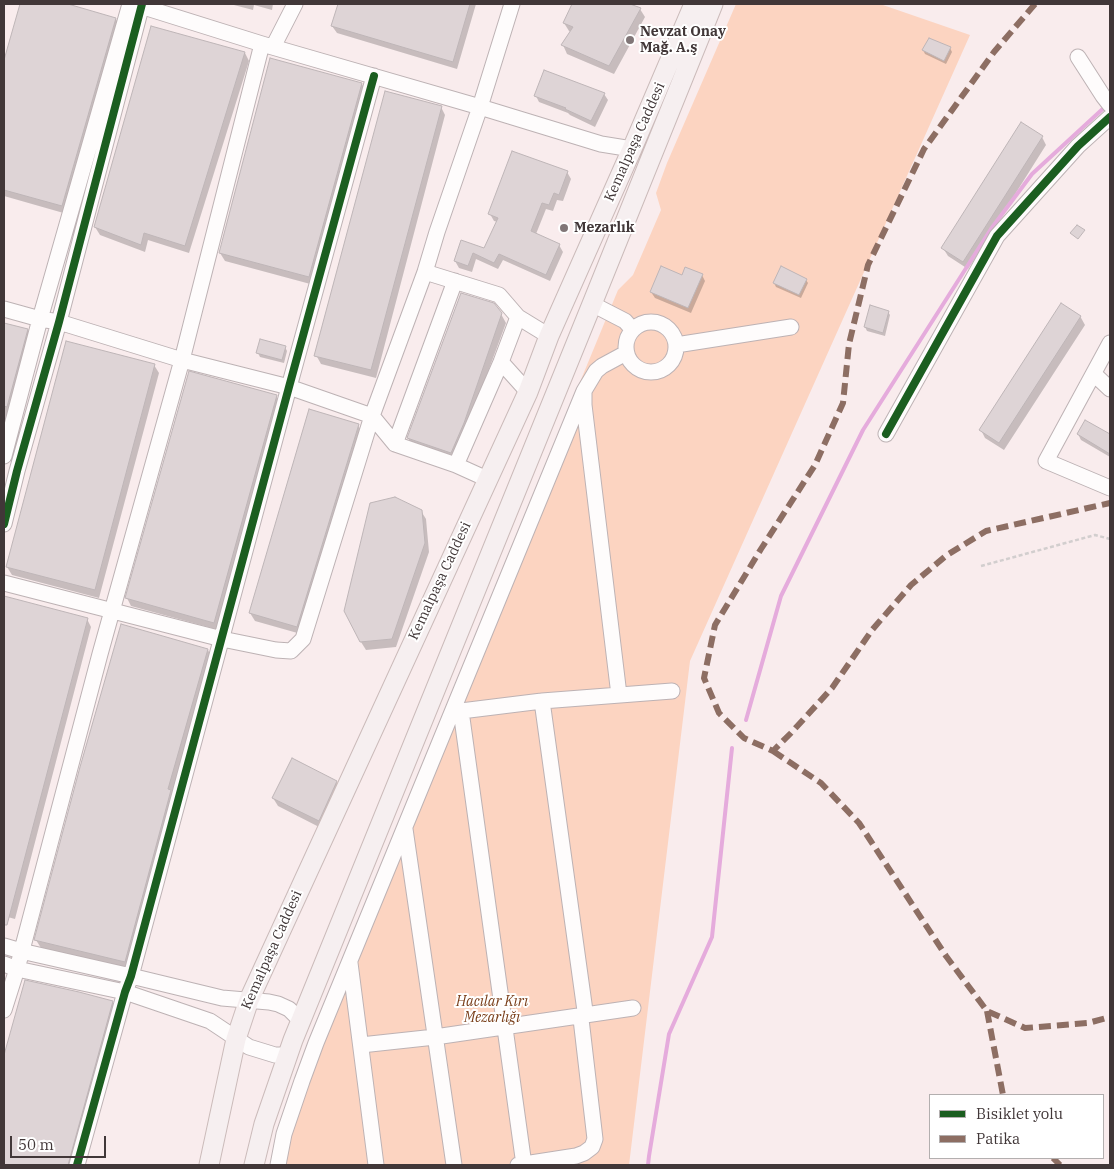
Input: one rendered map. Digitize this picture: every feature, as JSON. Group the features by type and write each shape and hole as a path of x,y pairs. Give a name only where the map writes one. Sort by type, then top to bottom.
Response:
{"main road":[{"name":"Kemalpaşa Caddesi","path":"209,1165 236,1039 249,1000 528,392 549,336 632,150 694,4"},
{"name":"Kemalpaşa Caddesi","path":"254,1165 264,1124 300,1023 713,4"}],"street":[{"path":"137,4 268,46 480,106 601,144 632,150"},
{"path":"4,456 40,319 137,4"},
{"path":"4,524 17,471 60,322 137,4"},
{"path":"4,1010 10,966 21,951 112,610 268,46 295,4"},
{"path":"4,583 222,639 276,650 291,650 303,639 372,416 425,272 512,4"},
{"path":"1078,57 1106,100"},
{"path":"76,1165 131,976 374,76"},
{"path":"886,434 997,236 1078,146 1110,117"},
{"path":"425,272 499,295 518,317 549,336"},
{"path":"395,444 455,281"},
{"path":"592,304 625,321 633,330"},
{"path":"4,309 40,319 60,322 182,360 289,387 372,416 395,444 456,465 487,479"},
{"path":"456,465 501,362 518,317"},
{"path":"647,322 656,322 670,330 676,345 672,361 659,371 642,371 635,367 626,353 628,336 639,325 647,322"},
{"path":"676,345 791,327"},
{"path":"1110,343 1046,461 1110,488"},
{"path":"278,1165 284,1134 302,1082 405,828 457,710 584,391 596,371 626,353"},
{"path":"501,362 528,392"},
{"path":"1094,374 1110,389"},
{"path":"584,391 584,405 620,695"},
{"path":"457,710 672,691"},
{"path":"457,710 505,1026 522,1165 584,1153 592,1147 595,1132 581,1019 585,1011 542,701"},
{"path":"405,828 454,1165"},
{"path":"4,946 222,998 278,1004 290,1009 300,1023"},
{"path":"350,962 376,1165"},
{"path":"10,966 125,992 210,1021 249,1047 275,1055 288,1054"},
{"path":"361,1045 435,1037 633,1008"}],"path":[{"path":"981,566 1095,535 1110,539"}],"green space":[{"name":"Hacılar Kırı Mezarlığı","path":"736,4 880,4 970,35 690,661 629,1165 273,1165 442,716 618,290 633,275 661,210 656,193 667,163"}],"building":[{"path":"20,4 68,4 116,18 62,206 4,190 4,60"},
{"path":"338,4 470,4 453,62 331,26"},
{"path":"572,4 630,4 641,8 609,66 561,45 573,27 563,23"},
{"path":"151,26 245,52 185,246 144,233 141,245 94,227"},
{"path":"929,38 951,47 944,61 922,50"},
{"path":"270,58 362,83 309,277 219,253"},
{"path":"544,70 605,93 591,121 566,108 534,96"},
{"path":"385,91 442,106 371,370 314,356"},
{"path":"1021,122 1043,136 963,262 941,248"},
{"path":"512,151 568,171 559,195 554,193 549,205 542,203 531,231 560,244 546,275 499,254 494,263 473,253 468,266 454,261 461,240 484,248 498,218 488,214"},
{"path":"1077,225 1085,230 1078,239 1070,233"},
{"path":"661,266 682,275 685,267 703,274 688,308 650,292"},
{"path":"781,266 807,279 799,295 773,283"},
{"path":"461,293 494,303 502,313 464,423 451,453 407,438"},
{"path":"1061,303 1081,316 999,443 979,430"},
{"path":"870,305 889,311 883,333 864,327"},
{"path":"4,323 28,329 7,407 4,406"},
{"path":"260,339 286,346 282,360 256,353"},
{"path":"66,341 155,364 95,590 6,567"},
{"path":"189,371 277,395 214,623 125,598"},
{"path":"309,409 359,424 297,627 249,613"},
{"path":"1085,420 1110,434 1110,454 1077,434"},
{"path":"395,497 422,510 425,543 392,639 360,642 344,611 370,503"},
{"path":"4,596 88,618 7,925 4,925"},
{"path":"121,624 208,649 168,789 171,790 125,962 34,940 80,767"},
{"path":"292,758 337,781 319,821 272,798"},
{"path":"25,980 113,1001 68,1165 4,1165 4,1055"}],"waterway":[{"path":"746,720 781,596 863,430 991,229 1032,174 1107,105"},
{"path":"648,1165 669,1034 712,937 732,748"}],"marked path":[{"path":"1035,4 994,52 924,149 868,265 849,344 843,403 815,465 715,625 704,678 719,713 744,738 773,751 832,688 872,630 911,585 947,555 986,531 1110,503"},
{"path":"773,751 821,783 859,823 946,956 987,1011 1025,1028 1088,1023 1110,1017"},
{"path":"987,1011 1003,1094"},
{"path":"1054,1159 1060,1165"}],"cycle path":[{"path":"4,524 142,4"},
{"path":"77,1165 131,976 374,76"},
{"path":"886,434 997,236 1078,146 1110,117"}],"place":[{"name":"Nevzat Onay Mağ. A.ş","path":"630,40"},
{"name":"Mezarlık","path":"564,228"}]}
